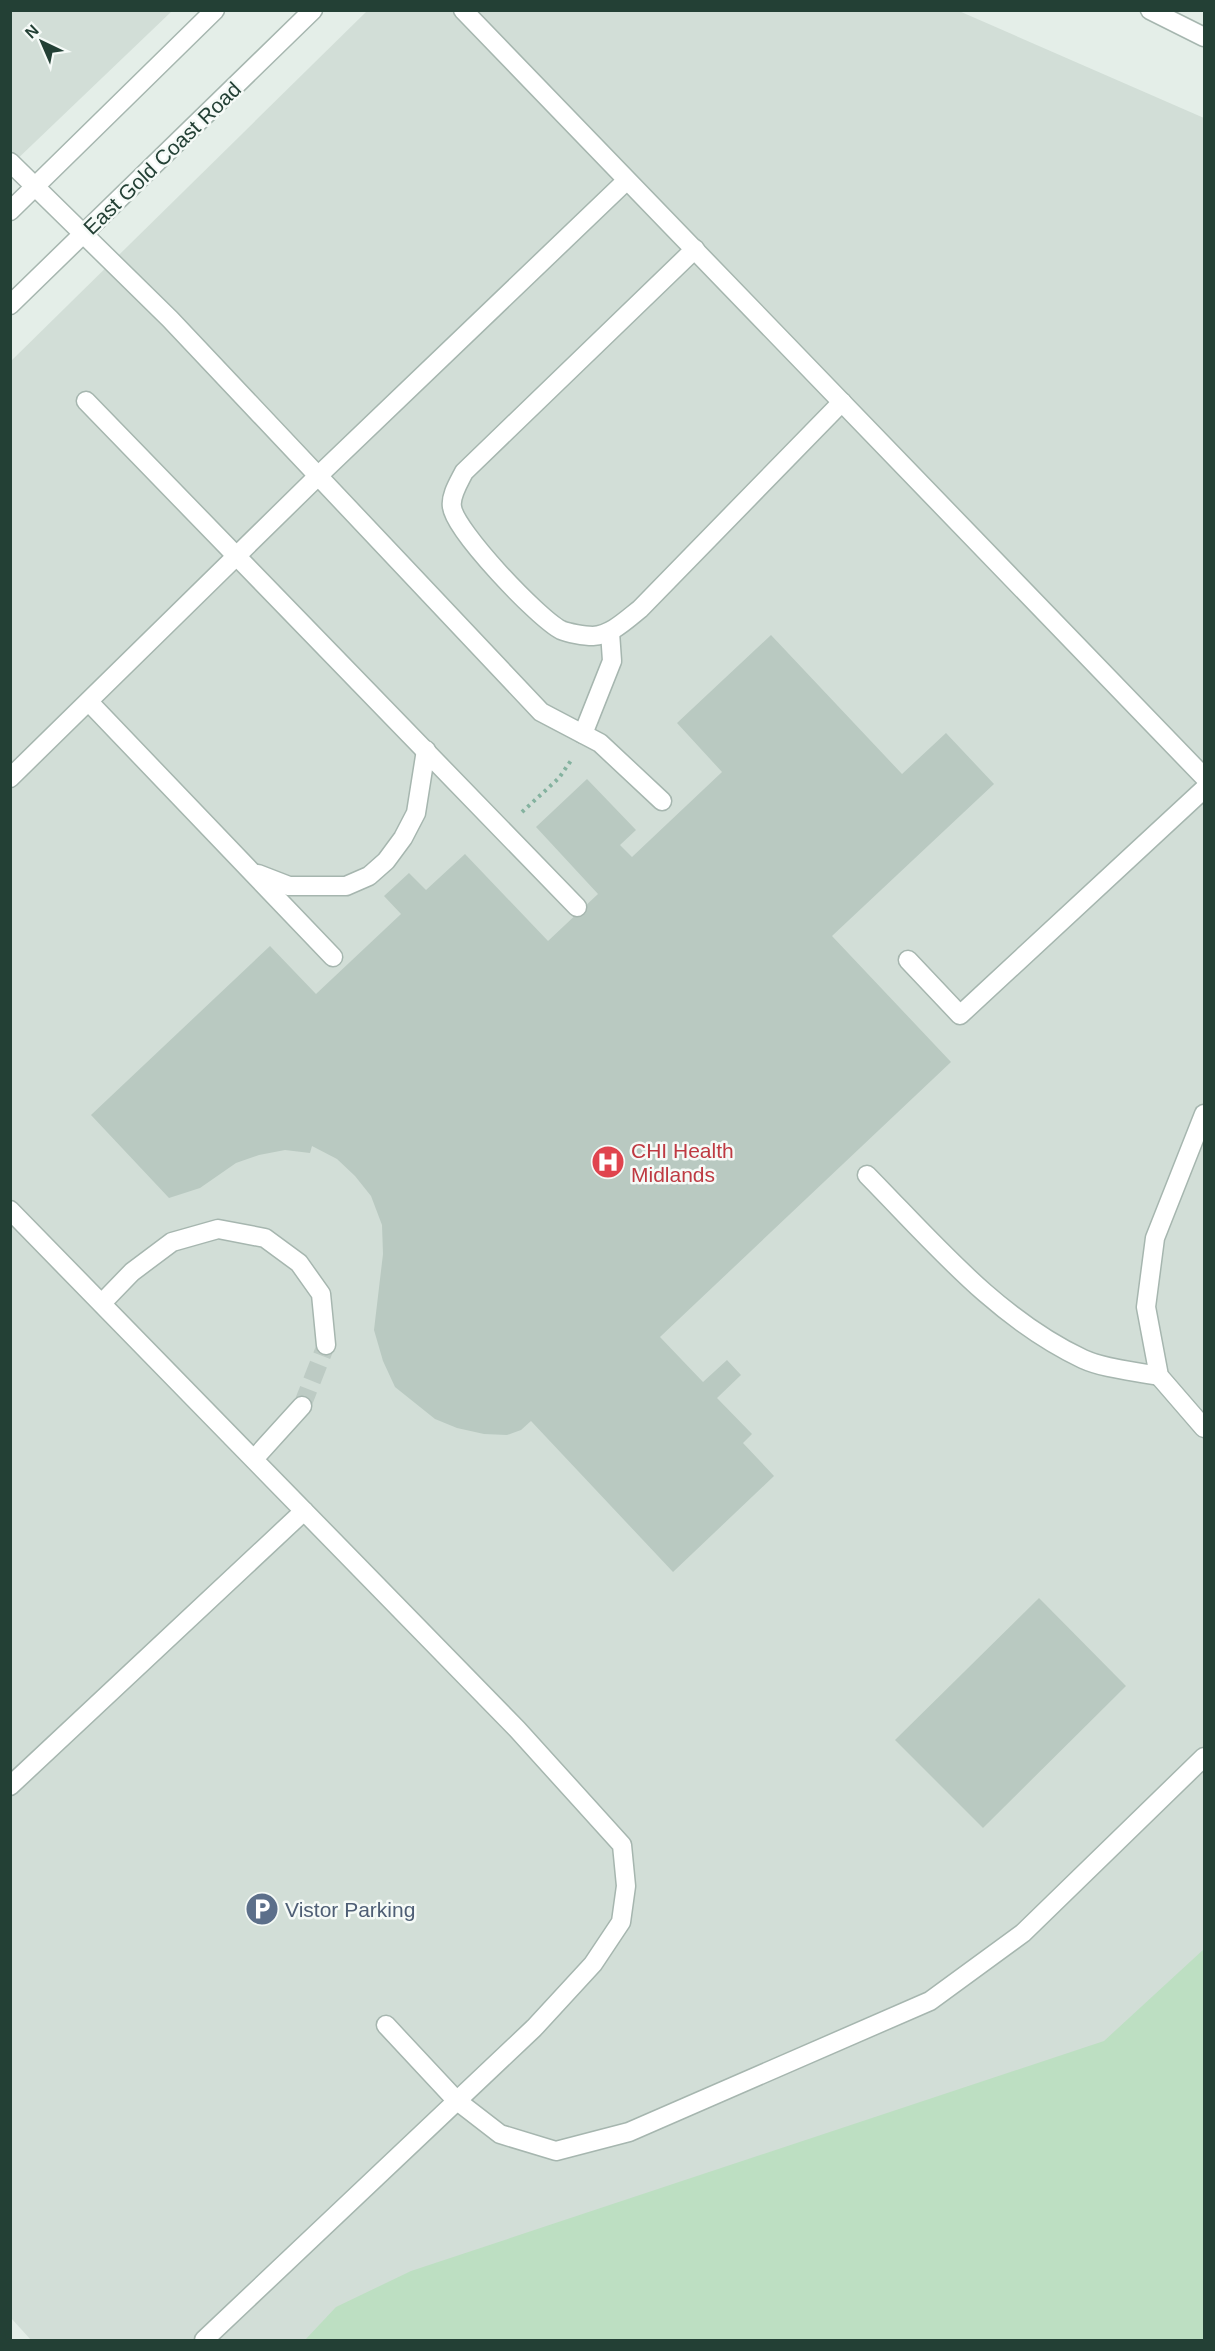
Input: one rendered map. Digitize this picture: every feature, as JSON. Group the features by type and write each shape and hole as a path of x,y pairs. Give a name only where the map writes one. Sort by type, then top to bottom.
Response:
{"street":[{"path":"10,211 215,10"},
{"name":"East Gold Coast Road","path":"10,305 313,10"},
{"path":"462,10 1204,777"},
{"path":"1150,10 1204,37"},
{"path":"10,162 37,185 177,327 541,712 600,743 662,801"},
{"path":"10,777 318,476 626,181"},
{"path":"695,249 464,472 456,488 452,506 462,530 541,616 563,631 592,636 610,632 640,609 842,402"},
{"path":"86,401 577,906"},
{"path":"584,734 612,661 610,632"},
{"path":"89,702 333,957"},
{"path":"251,871 289,886 346,886 369,876 392,853 416,813 426,750"},
{"path":"908,960 960,1015 1204,789"},
{"path":"1204,1114 1155,1238 1146,1307 1159,1376 1204,1428"},
{"path":"867,1175 974,1284 1035,1333 1085,1360 1159,1376"},
{"path":"10,1210 517,1729 622,1845 626,1886 621,1922 593,1964 534,2028 204,2340"},
{"path":"102,1303 132,1272 172,1242 218,1229 265,1238 299,1263 321,1294 326,1345"},
{"path":"254,1459 302,1406"},
{"path":"10,1785 304,1511"},
{"path":"386,2025 456,2100 500,2134 556,2151 628,2132 930,2001 1023,1933 1204,1757"}],"path":[{"path":"503,830 559,778 570,763 584,734"}],"shaded area":[{"path":"11,11 172,11 11,165"},
{"name":"CHI Health Midlands","path":"367,11 959,11 1204,118 1204,1963 814,2340 31,2340 11,2318 10,362"}],"green space":[{"path":"1204,1949 1204,2340 305,2340 336,2307 411,2271 1104,2041"}],"building":[{"path":"771,635 902,774 946,733 994,784 832,936 951,1062 660,1337 703,1382 727,1360 741,1375 717,1398 752,1434 743,1443 774,1476 673,1572 531,1421 521,1430 507,1435 484,1434 457,1428 435,1419 395,1387 383,1361 374,1330 383,1254 382,1225 371,1196 337,1159 312,1146 310,1153 285,1150 259,1155 236,1163 200,1188 169,1198 91,1115 270,946 316,994 401,914 384,896 409,873 426,890 465,854 548,941 598,894 536,827 587,779 636,830 620,845 632,857 722,772 677,723"},
{"path":"1039,1598 1126,1686 983,1828 895,1740"}],"tunnel":[{"path":"302,1406 326,1345"}],"place":[{"name":"CHI Health Midlands","path":"608,1162"},
{"name":"Vistor Parking","path":"262,1909"}]}
